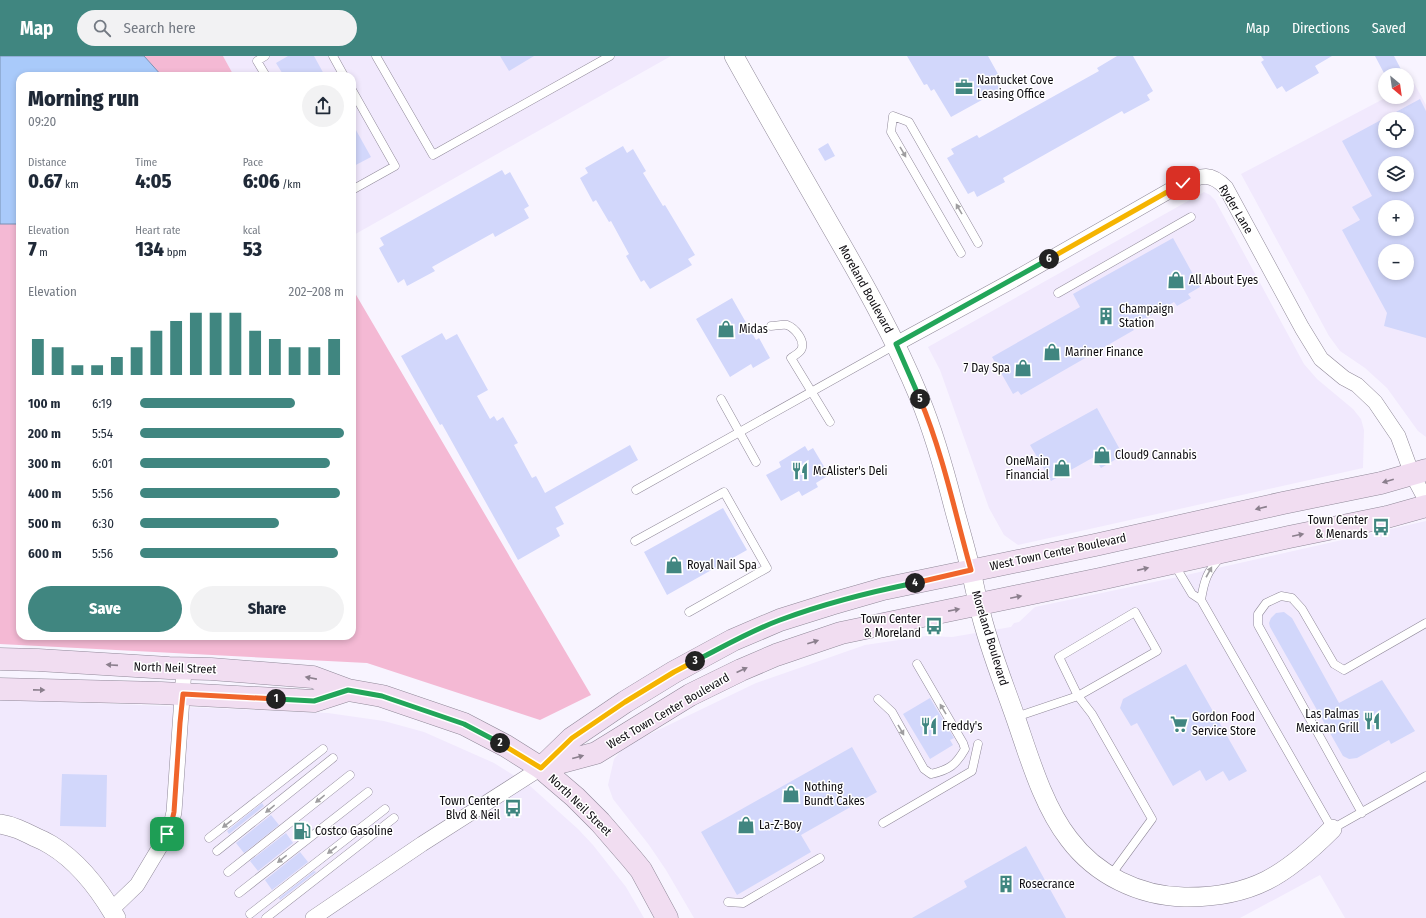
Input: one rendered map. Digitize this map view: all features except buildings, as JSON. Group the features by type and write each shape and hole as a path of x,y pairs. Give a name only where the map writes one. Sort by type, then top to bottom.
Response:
{"main road":[{"name":"West Town Center Boulevard","path":"541,768 572,738 625,702 674,672 733,640 780,620 883,589 1381,483 1419,472"},
{"name":"West Town Center Boulevard","path":"541,768 596,753 690,695 741,670 776,655 841,633 1174,563 1426,506"},
{"name":"North Neil Street","path":"0,659 184,669 211,669 312,677 348,690 382,696 464,724 506,746 541,768 575,797 632,858 644,876 667,918"},
{"name":"North Neil Street","path":"0,689 183,694 314,701 348,690"}],"street":[{"name":"Moreland Boulevard","path":"734,56 857,272 896,344 933,435 971,570 985,631 1038,780 1054,816 1068,839 1085,858 1122,882 1142,891 1169,897 1196,897 1240,892 1263,883 1305,856 1332,829"},
{"name":"Ryder Lane","path":"896,344 1008,283 1183,183 1196,177 1206,175 1219,180 1226,188 1302,328 1321,359 1344,378 1357,385 1375,402 1398,436 1419,472 1426,500"},
{"path":"0,824 18,828 58,850 81,870 99,890 114,914 137,885 159,849 171,825 174,812 184,669"},
{"name":"West Town Center Boulevard","path":"313,918 422,844 541,768"}],"lane":[{"path":"264,72 257,60 265,56"},
{"path":"333,56 342,72"},
{"path":"376,56 433,155 596,59 610,56"},
{"path":"356,97 395,166 356,188"},
{"path":"961,253 891,132 892,116 909,122 978,243"},
{"path":"1058,293 1191,217"},
{"path":"771,326 786,324 795,330 801,337 802,347 800,351 791,358 830,422"},
{"path":"636,490 896,344"},
{"path":"721,399 756,462"},
{"path":"635,541 724,492 767,568 689,612"},
{"path":"1201,600 1206,576 1209,570 1228,551"},
{"path":"1174,563 1192,594 1201,600 1332,829 1426,776"},
{"path":"1362,813 1258,624 1258,614 1266,603 1281,596 1292,598 1302,609 1334,664 1344,670 1426,623"},
{"path":"1016,718 1078,696 1157,651 1135,612 1058,657 1078,696 1092,714 1152,819 1110,875"},
{"path":"878,699 892,712 924,769 931,774 944,771 959,760 965,749 963,743 917,664"},
{"path":"883,822 972,771 978,744"},
{"path":"210,838 323,748"},
{"path":"217,852 333,758"},
{"path":"228,872 350,775"},
{"path":"239,893 368,792"},
{"path":"250,914 386,809"},
{"path":"266,918 394,818"},
{"path":"728,902 743,903 820,858"}],"shaded area":[{"path":"144,56 223,56 232,72 158,72"},
{"path":"223,56 671,56 356,234 356,72 232,72"},
{"path":"1414,83 1426,105 1426,437 1418,431 1387,388 1365,368 1340,351 1329,336 1241,174 1378,102 1378,104 1414,104"},
{"path":"1204,192 1215,200 1304,364 1317,379 1353,409 1361,419 1364,430 1363,468 1018,545 1004,535 989,508 940,370 928,347"},
{"path":"0,224 16,224 16,640 356,640 356,295 591,695 540,720 367,663 0,644"},
{"path":"1426,521 1426,918 1345,918 1320,875 1240,918 694,918 666,870 649,845 613,799 608,785 614,759 625,746 756,683 865,645 926,636 952,637 1011,627 1014,623 1019,622 1035,607 1173,578"},
{"path":"0,699 328,713 384,721 424,732 494,763 529,785 578,829 593,845 626,887 644,918 0,918"}],"water":[{"path":"0,56 144,56 158,72 16,72 16,224 0,224"}],"place":[{"name":"Nantucket Cove Leasing Office","path":"964,87"},
{"name":"All About Eyes","path":"1176,280"},
{"name":"Champaign Station","path":"1106,316"},
{"name":"Midas","path":"726,329"},
{"name":"Mariner Finance","path":"1052,352"},
{"name":"7 Day Spa","path":"1023,368"},
{"name":"Cloud9 Cannabis","path":"1102,455"},
{"name":"OneMain Financial","path":"1062,468"},
{"name":"McAlister's Deli","path":"800,471"},
{"name":"Town Center & Menards","path":"1381,527"},
{"name":"Royal Nail Spa","path":"674,565"},
{"name":"Town Center & Moreland","path":"934,626"},
{"name":"Las Palmas Mexican Grill","path":"1372,721"},
{"name":"Gordon Food Service Store","path":"1179,724"},
{"name":"Freddy's","path":"929,726"},
{"name":"Nothing Bundt Cakes","path":"791,794"},
{"name":"Town Center Blvd & Neil","path":"513,808"},
{"name":"La-Z-Boy","path":"746,825"},
{"name":"Costco Gasoline","path":"302,831"},
{"name":"Rosecrance","path":"1006,884"}],"route":[{"path":"167,834 174,812 183,694 314,701 348,690 382,696 464,724 506,746 541,768 572,738 625,702 674,672 733,640 780,620 831,604 883,589 971,570 933,435 908,370 896,344 1008,283 1183,183"}]}
